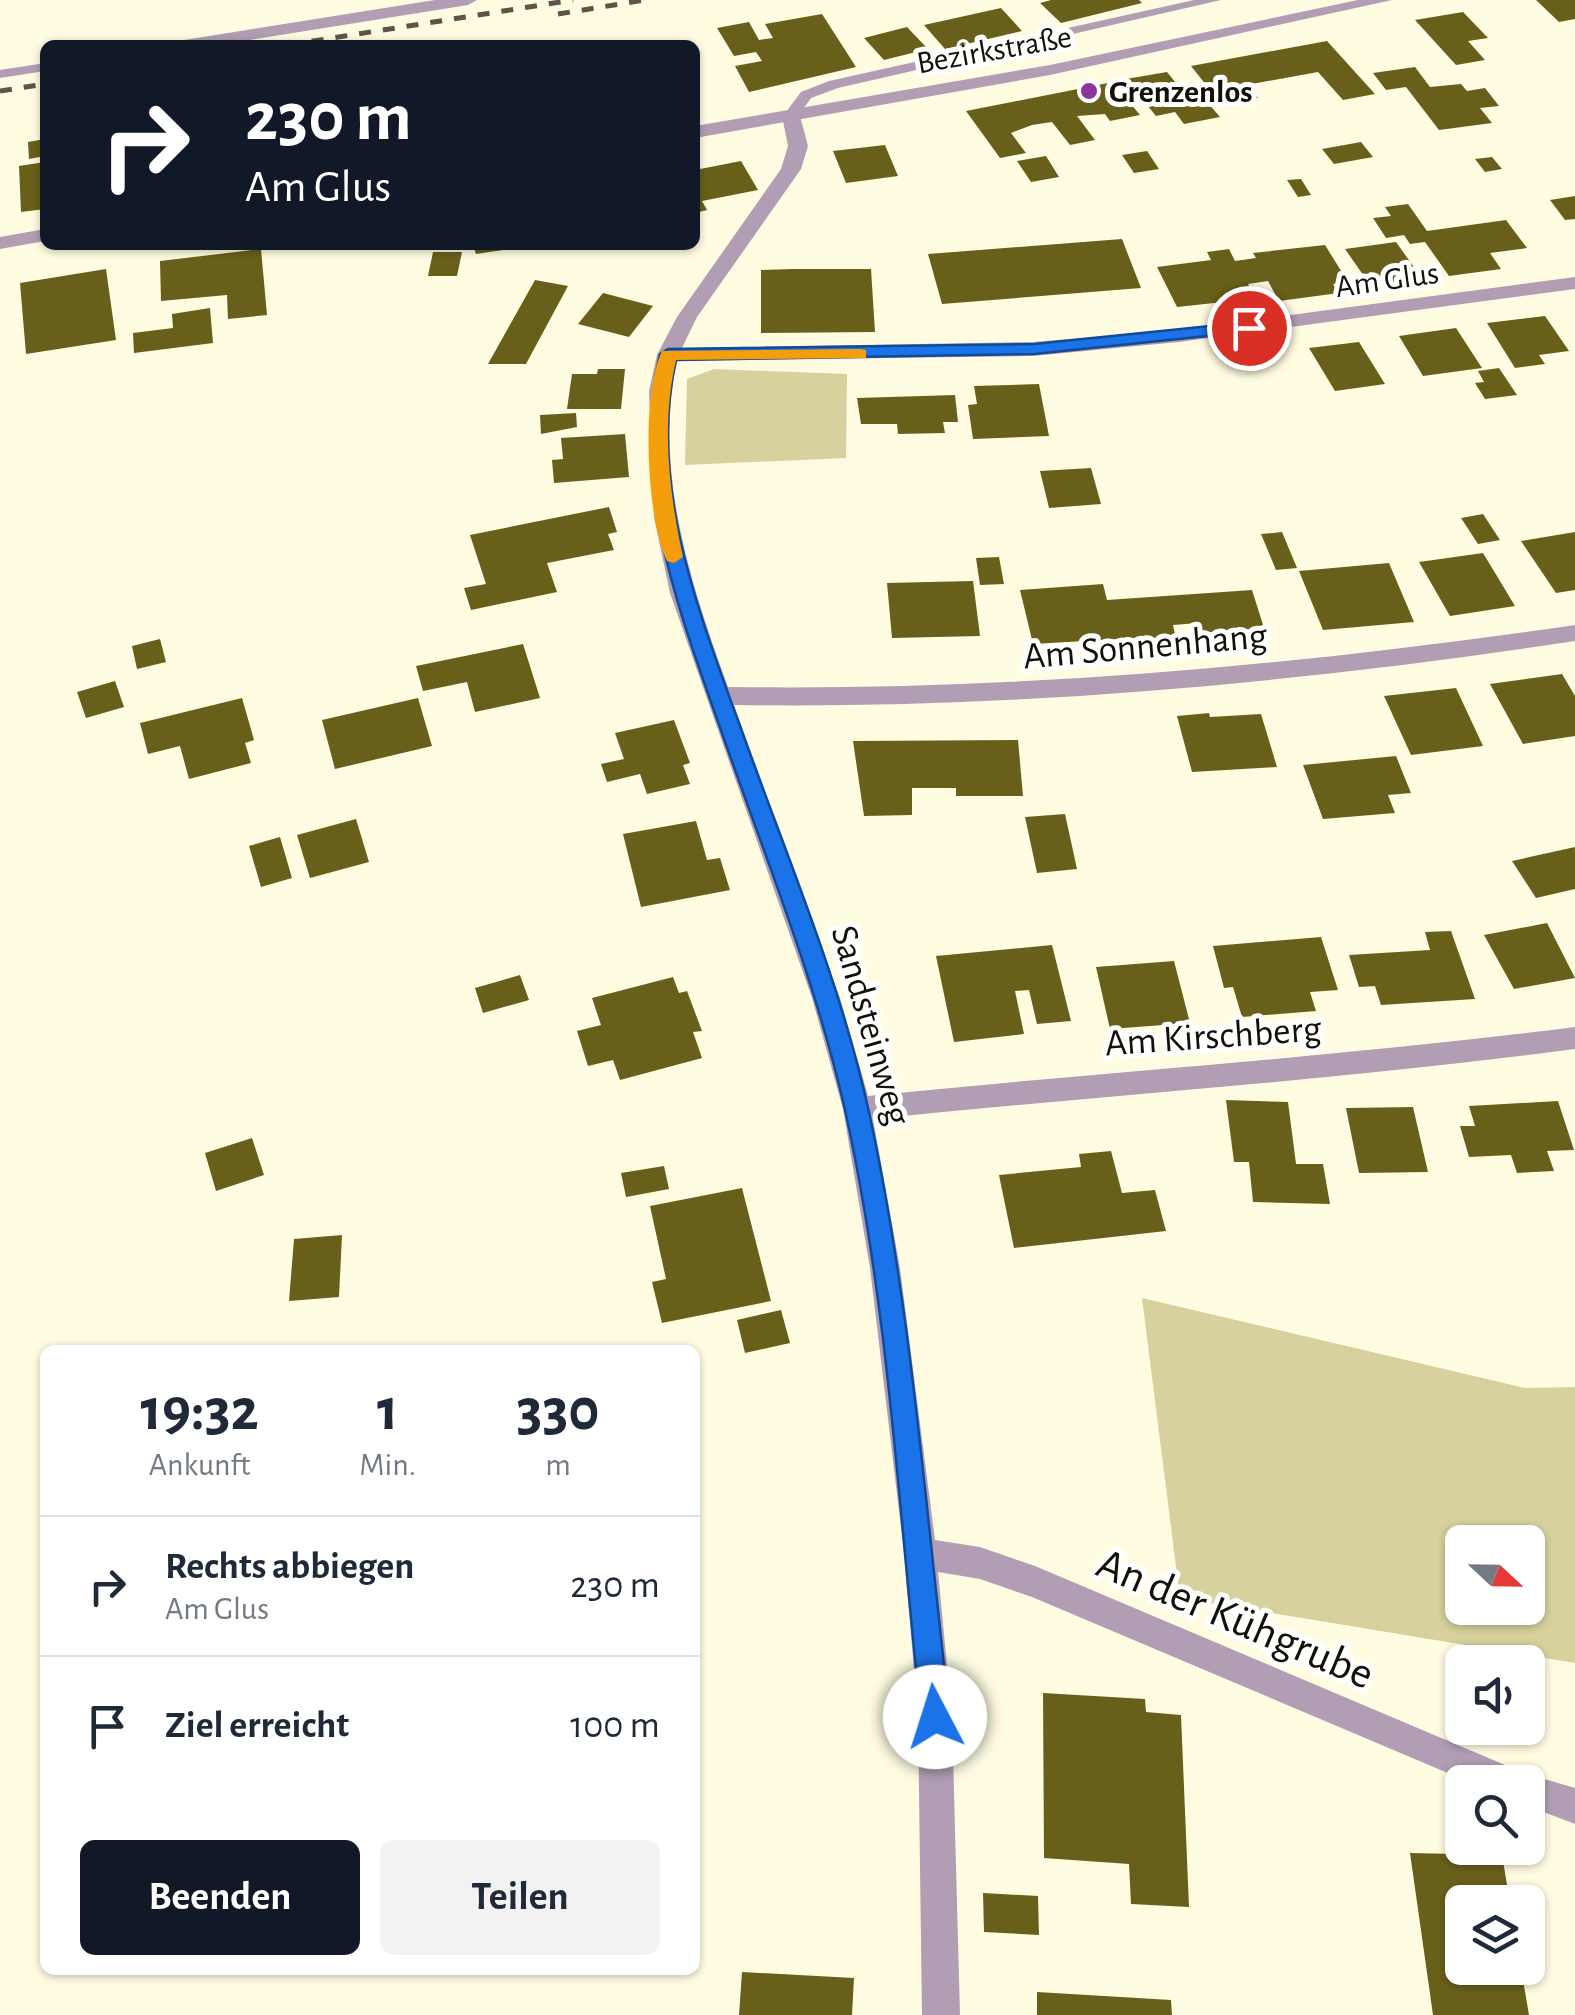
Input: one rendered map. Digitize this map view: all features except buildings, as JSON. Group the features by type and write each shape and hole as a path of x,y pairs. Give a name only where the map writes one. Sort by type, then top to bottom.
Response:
{"street":[{"path":"216,40 468,0"},
{"name":"Bezirkstraße","path":"700,131 1050,70 1383,0"},
{"name":"Sandsteinweg","path":"791,116 798,146 791,168 687,316 668,354 660,391 665,517 682,592 826,998 856,1109 885,1268 920,1553 935,1717 941,2015"},
{"path":"0,242 40,237"},
{"name":"Am Glus","path":"668,354 1034,349 1179,336 1575,283"},
{"name":"Am Sonnenhang","path":"719,696 860,700 1044,692 1264,674 1575,633"},
{"name":"Am Kirschberg","path":"856,1109 1151,1078 1397,1062 1575,1038"},
{"name":"An der Kühgrube","path":"920,1553 980,1563 1035,1582 1470,1765"},
{"path":"1545,1795 1575,1806"}],"lane":[{"name":"Bezirkstraße","path":"791,116 806,95 834,84 1214,0"},
{"path":"0,74 40,68"}],"shaded area":[{"path":"714,369 847,374 846,458 685,465 687,379"},
{"path":"1142,1298 1525,1388 1575,1387 1575,1663 1545,1658 1545,1645 1466,1645 1180,1598"}],"railway":[{"path":"320,40 573,0"},
{"path":"558,14 645,0"},
{"path":"0,91 40,85"}],"slow traffic":[{"path":"674,557 665,517 660,446 660,391 668,354 860,354"}],"place":[{"name":"Grenzenlos","path":"1089,91"}],"route":[{"path":"935,1717 920,1553 885,1268 856,1109 826,998 682,592 665,517 660,446 660,391 668,354 1034,349 1249,328"}]}
